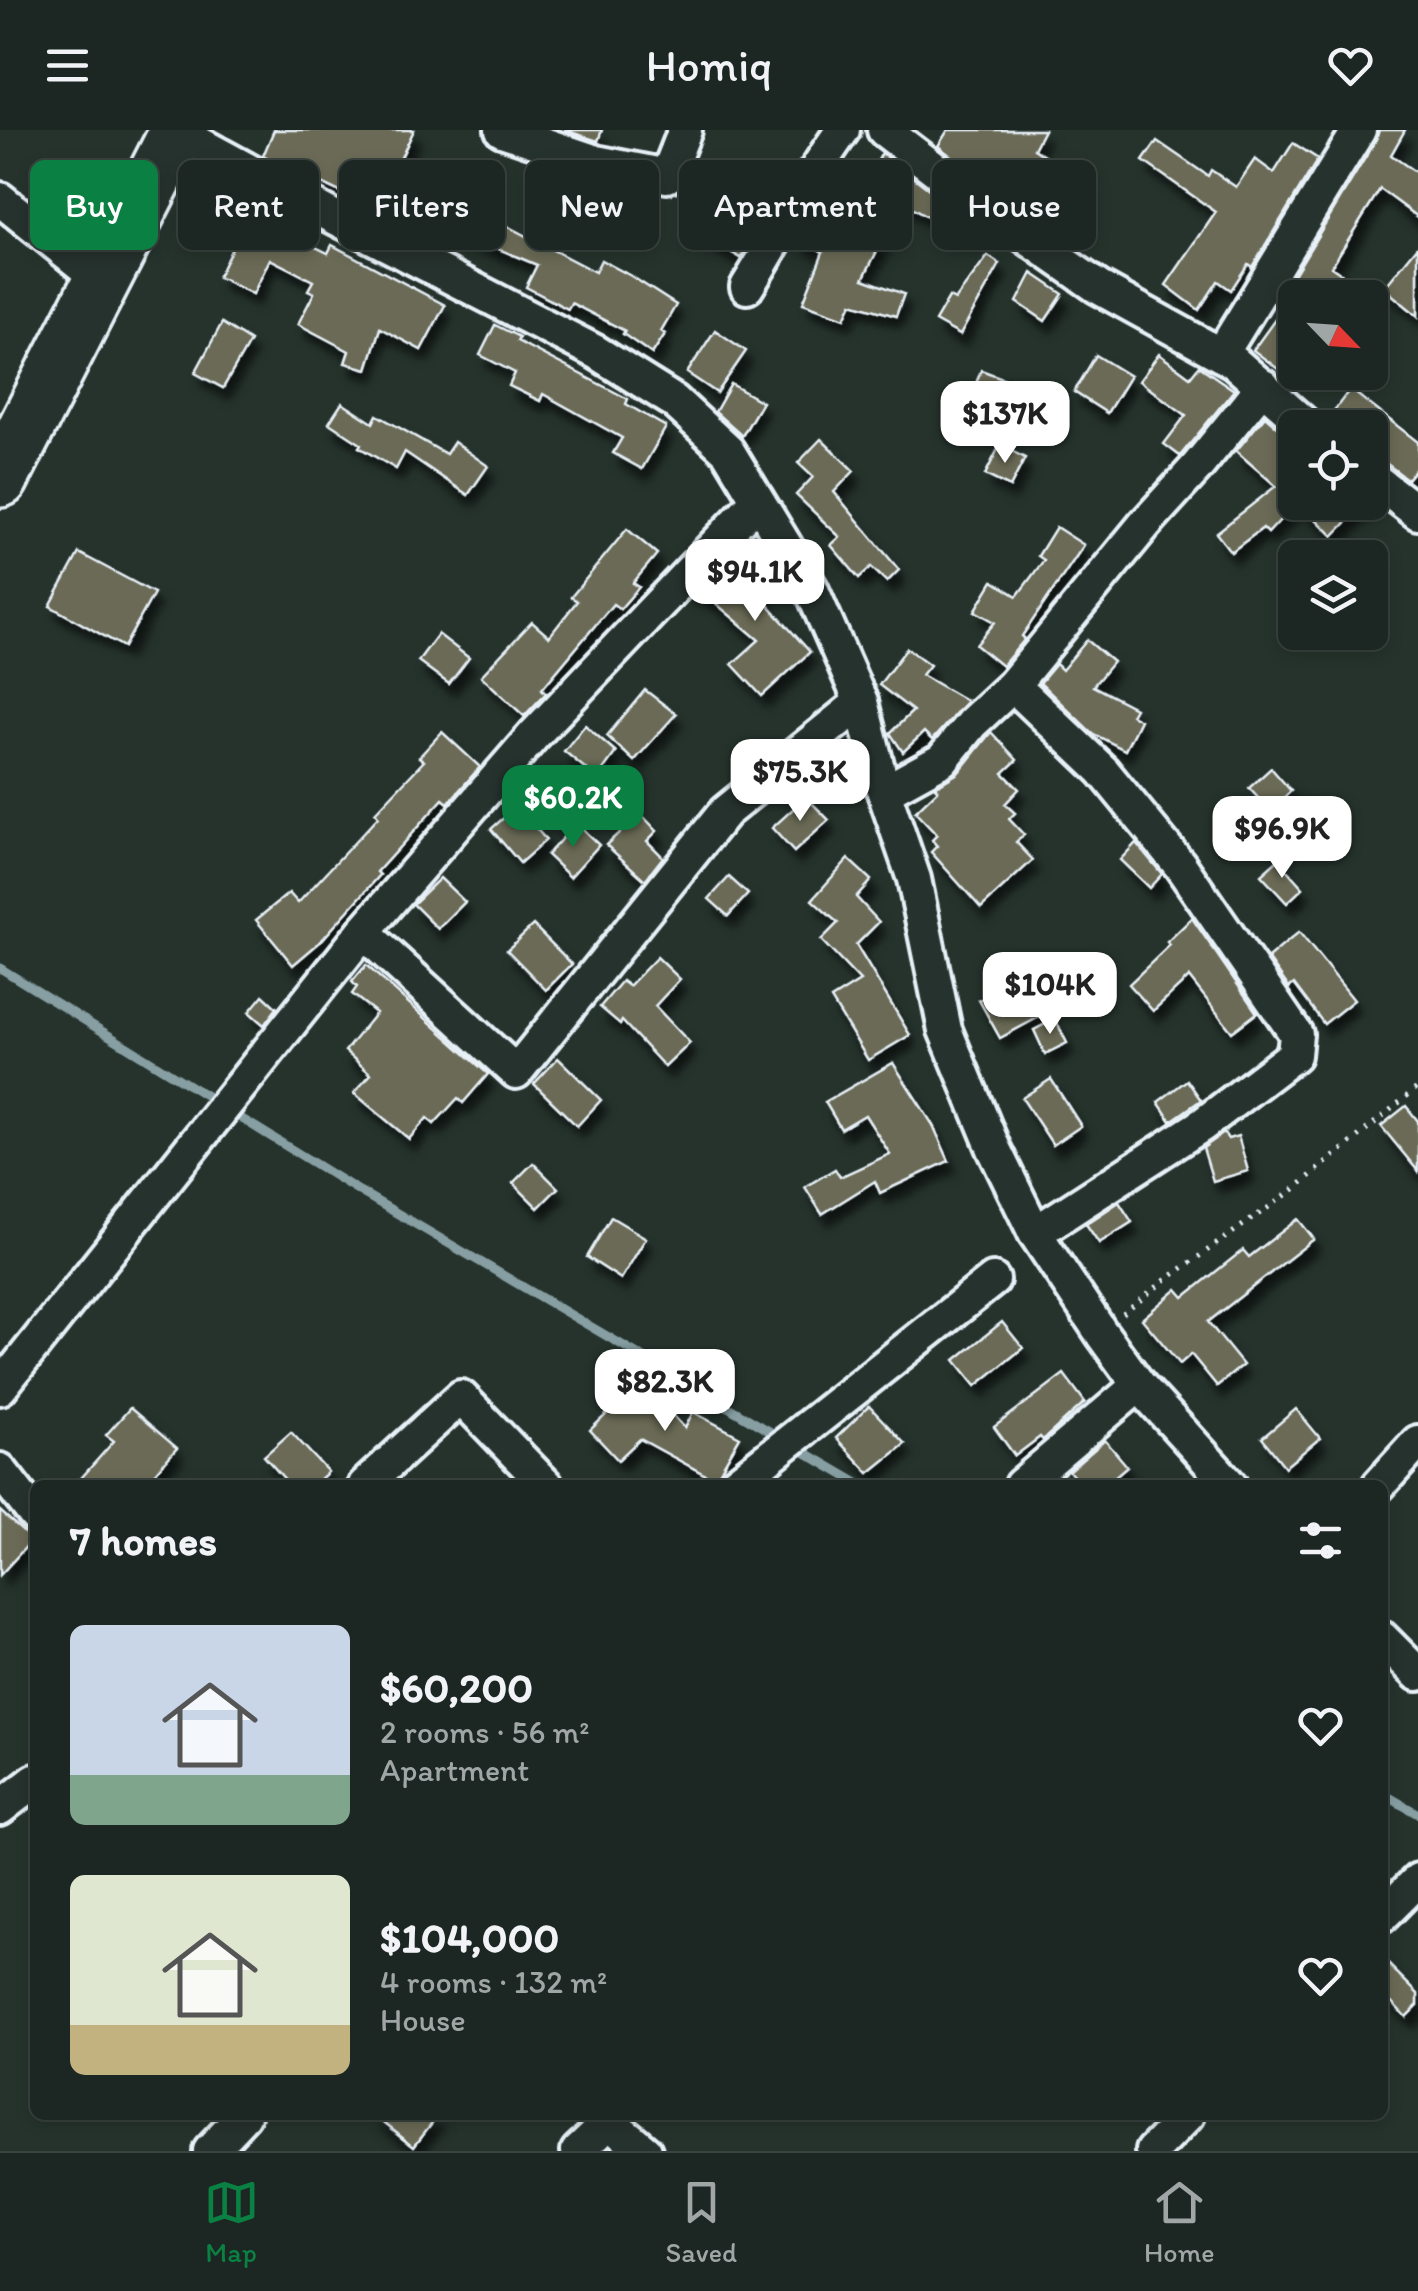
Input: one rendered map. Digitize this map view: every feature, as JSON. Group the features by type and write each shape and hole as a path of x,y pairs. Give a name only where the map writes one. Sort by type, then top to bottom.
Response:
{"highway":[{"path":"0,479 178,131"}],"street":[{"path":"502,130 596,162 666,176 686,130"},
{"path":"747,287 843,130"},
{"path":"884,130 1098,287 1222,355 1289,410"},
{"path":"1222,355 1359,130"},
{"path":"178,131 332,216 596,352 674,401 728,451 811,588 861,702 884,792 914,878 944,1030 994,1150 1036,1233 1102,1334 1139,1386 1225,1480"},
{"path":"0,199 102,281"},
{"path":"884,792 942,760 972,724 1014,685 1263,386"},
{"path":"1388,490 1418,513"},
{"path":"0,1388 364,932 534,735 757,501"},
{"path":"1014,685 1103,771 1180,865 1296,1034 1294,1055 1202,1125 1036,1233"},
{"path":"364,932 516,1072 724,812 861,702"},
{"path":"740,1480 993,1280"},
{"path":"1028,1480 1139,1386"},
{"path":"370,1480 461,1397 541,1480"},
{"path":"1383,1480 1418,1442"},
{"path":"0,1470 30,1508"},
{"path":"1388,1644 1418,1674"},
{"path":"0,1808 30,1785"},
{"path":"1388,1910 1418,1880"},
{"path":"210,2151 239,2120"},
{"path":"578,2151 606,2120"},
{"path":"612,2120 645,2151"},
{"path":"1153,2151 1183,2120"}],"path":[{"path":"1102,1334 1164,1280 1294,1190 1418,1087"}],"building":[{"path":"274,130 414,130 400,160 339,160 339,192 319,185 319,160 271,160 263,156"},
{"path":"564,130 602,130 598,141"},
{"path":"948,130 1044,130 1034,149 1051,160 956,160 938,146"},
{"path":"1379,130 1405,130 1391,155 1418,174 1418,217 1380,189 1331,267 1350,280 1291,280"},
{"path":"1157,141 1208,176 1211,170 1236,187 1255,159 1274,173 1293,143 1318,159 1252,267 1248,264 1231,290 1218,281 1199,310 1166,285 1216,212 1143,161"},
{"path":"912,176 932,191 932,220 912,208"},
{"path":"505,225 525,235 525,250 553,250 595,272 601,260 676,305 652,354 623,334 625,331 571,303 568,309 526,287 537,265 501,250 505,250"},
{"path":"332,245 445,305 421,350 380,328 367,369 345,363 349,351 298,324 314,293 308,290 313,281 270,259 253,294 218,277 231,250 319,249 328,253"},
{"path":"1418,246 1418,316 1388,291 1388,283"},
{"path":"727,250 746,250 741,258"},
{"path":"819,250 878,250 863,279 904,294 896,316 852,303 845,318 803,303 823,252"},
{"path":"988,256 1000,264 960,335 935,321 949,297 955,300"},
{"path":"1032,273 1063,294 1045,321 1017,302"},
{"path":"1278,315 1278,369 1253,350"},
{"path":"222,323 250,341 223,388 195,373"},
{"path":"495,325 519,337 517,341 628,399 626,404 666,427 642,469 613,453 622,438 543,394 540,401 509,386 515,373 480,355"},
{"path":"715,330 746,351 717,393 687,373"},
{"path":"1159,354 1190,377 1199,366 1234,390 1180,456 1164,444 1186,415 1139,381"},
{"path":"1096,355 1130,376 1107,413 1074,392"},
{"path":"981,370 1008,380 995,418 967,407"},
{"path":"731,384 762,402 742,436 715,412"},
{"path":"1351,390 1377,410 1334,410"},
{"path":"342,403 373,423 377,415 446,454 454,442 488,466 468,495 405,452 396,469 329,423"},
{"path":"1265,416 1278,427 1280,520 1268,533 1263,528 1231,552 1216,533 1276,486 1236,451"},
{"path":"1388,419 1418,442 1418,466 1407,479 1388,465"},
{"path":"821,439 854,471 834,492 899,570 887,582 871,567 859,578 831,545 840,537 796,495 813,477 798,463"},
{"path":"1000,445 1025,458 1010,487 985,475"},
{"path":"1317,520 1349,520 1333,536"},
{"path":"1056,527 1084,545 1022,636 1025,639 1002,666 976,645 995,622 975,611 993,581 1017,596 1044,560 1038,556"},
{"path":"627,529 657,554 633,583 639,587 620,609 613,604 524,716 481,676 532,622 549,637 577,601 571,597"},
{"path":"736,552 771,581 759,595 810,652 762,696 732,664 759,640 700,590"},
{"path":"79,553 154,593 124,647 50,606"},
{"path":"438,634 469,658 449,684 418,661"},
{"path":"1087,640 1113,662 1093,686 1135,708 1131,715 1140,720 1125,750 1092,733 1040,683 1056,664 1062,670"},
{"path":"907,648 930,665 922,675 967,701 932,740 924,732 903,752 890,733 913,711 879,685"},
{"path":"645,690 676,714 634,761 607,736"},
{"path":"585,725 616,752 597,778 564,751"},
{"path":"442,732 480,767 448,803 443,799 320,942 293,965 256,920 289,893 298,903 378,817 375,813 424,761 419,757"},
{"path":"991,732 1017,760 1003,773 1019,789 1005,804 1015,813 1009,819 1024,835 1016,842 1033,860 981,908 931,852 937,846 932,840 937,835 915,812 938,790 935,787 958,773"},
{"path":"1271,768 1291,791 1270,811 1249,788"},
{"path":"806,797 829,820 794,852 772,828"},
{"path":"517,806 546,840 520,863 491,829"},
{"path":"640,813 657,831 647,841 663,857 645,880 606,845"},
{"path":"576,823 599,845 570,877 547,855"},
{"path":"1136,843 1162,874 1149,888 1120,860"},
{"path":"848,859 871,880 856,897 879,922 856,945 910,1035 868,1060 831,999 860,981 821,940 838,923 812,900"},
{"path":"1278,860 1303,888 1287,903 1261,875"},
{"path":"729,877 748,894 728,916 709,899"},
{"path":"440,878 465,902 438,929 413,904"},
{"path":"1192,918 1257,1013 1232,1032 1189,977 1153,1011 1129,984"},
{"path":"533,925 572,964 546,990 507,950"},
{"path":"1299,932 1354,1000 1324,1024 1294,984 1289,988 1268,958"},
{"path":"657,957 680,979 655,1006 690,1043 665,1067 622,1021 620,1024 600,1007 622,981 629,986"},
{"path":"366,965 488,1074 463,1103 458,1098 434,1124 427,1118 409,1139 354,1093 371,1074 345,1051 376,1013 352,994 357,987 352,982"},
{"path":"1019,978 1039,1017 1000,1038 979,1000"},
{"path":"263,995 277,1008 264,1025 249,1012"},
{"path":"1055,1019 1067,1043 1045,1054 1034,1030"},
{"path":"558,1058 601,1100 577,1126 534,1084"},
{"path":"893,1063 933,1125 949,1161 880,1193 875,1181 822,1214 805,1187 835,1169 840,1177 890,1154 865,1115 841,1129 825,1102"},
{"path":"1051,1079 1081,1126 1053,1145 1022,1098"},
{"path":"1187,1080 1201,1100 1171,1121 1158,1102"},
{"path":"1406,1106 1418,1121 1418,1171 1381,1126"},
{"path":"1224,1133 1228,1139 1238,1136 1248,1171 1213,1181 1203,1148"},
{"path":"533,1163 558,1188 538,1208 513,1183"},
{"path":"1119,1202 1132,1222 1099,1243 1086,1224"},
{"path":"611,1217 646,1238 621,1279 587,1257"},
{"path":"1298,1219 1314,1239 1208,1322 1243,1365 1217,1386 1191,1354 1180,1364 1142,1319 1177,1289 1184,1297 1243,1250 1249,1257"},
{"path":"1002,1322 1023,1348 976,1386 955,1360"},
{"path":"1064,1374 1085,1402 1043,1440 1040,1437 1015,1456 994,1427"},
{"path":"636,1386 652,1403 657,1398 685,1428 693,1412 740,1437 715,1480 640,1439 618,1460 590,1430"},
{"path":"869,1406 905,1444 869,1473 836,1438"},
{"path":"130,1408 177,1448 148,1480 79,1480 114,1441 106,1435"},
{"path":"1296,1409 1320,1438 1285,1467 1262,1438"},
{"path":"291,1432 328,1472 319,1480 286,1480 264,1456"},
{"path":"1105,1440 1127,1466 1111,1480 1077,1480 1069,1471"},
{"path":"0,1511 30,1542 0,1575"},
{"path":"1388,1964 1418,1994 1418,2005 1406,2017 1388,1998"},
{"path":"381,2120 434,2120 414,2146"}],"waterway":[{"path":"0,968 218,1103"},
{"path":"231,1112 781,1438"},
{"path":"794,1446 852,1480"},
{"path":"1388,1796 1418,1814"}]}
